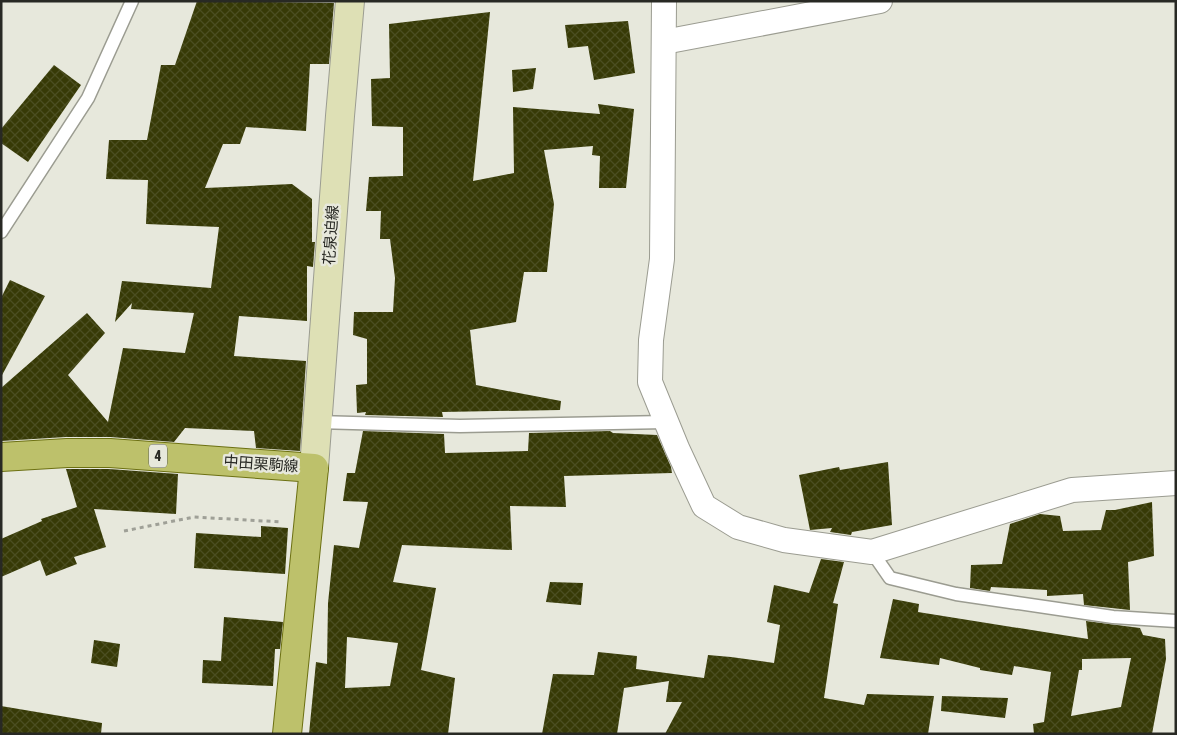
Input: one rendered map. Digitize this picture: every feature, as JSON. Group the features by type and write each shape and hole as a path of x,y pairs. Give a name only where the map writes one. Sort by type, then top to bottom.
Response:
{"main road":[{"name":"花泉迫線","path":"314,468 350,1"},
{"name":"中田栗駒線","path":"1,457 67,452 110,453 314,468 287,734"}],"street":[{"path":"664,1 662,259 651,340 650,382 677,448 704,506 738,527 784,540 872,552 1072,490 1176,483"},
{"path":"664,42 880,1"}],"lane":[{"path":"1,232 88,98 132,1"},
{"path":"317,422 460,426 666,422"},
{"path":"872,552 890,578 947,592 1113,617 1176,621"}],"path":[{"path":"124,531 194,517 308,523"}],"building":[{"path":"197,1 334,3 329,64 310,64 306,131 246,127 240,144 223,144 205,188 292,184 312,199 312,242 315,242 313,267 307,266 307,321 239,316 234,356 306,361 300,451 256,448 254,431 185,428 174,442 110,437 66,437 1,441 1,388 87,313 105,333 68,375 108,422 123,348 185,353 194,313 131,309 132,303 115,322 122,281 211,288 219,227 146,224 148,180 106,179 109,140 147,140 161,65 175,65"},
{"path":"490,12 473,181 514,173 513,107 600,114 598,104 634,109 626,188 599,188 600,156 592,155 593,146 544,150 554,204 547,272 524,272 516,322 470,330 476,385 561,401 560,410 442,412 443,417 365,415 366,412 357,413 356,385 367,384 367,339 353,335 354,312 393,312 395,278 390,239 380,239 381,211 366,211 369,177 403,176 403,127 372,126 371,79 390,78 389,24"},
{"path":"628,21 635,73 594,80 588,46 568,48 565,25"},
{"path":"54,65 81,85 28,162 1,143 1,129"},
{"path":"536,68 533,89 513,92 512,70"},
{"path":"10,280 45,296 1,377 1,298"},
{"path":"363,431 444,434 445,453 528,451 529,433 610,431 613,433 657,435 672,473 564,476 566,507 510,506 512,550 402,545 393,582 436,588 421,670 455,678 448,734 309,734 316,662 327,664 328,603 334,545 359,548 368,502 343,501 347,473 355,473","holes":["347,637 398,643 390,686 345,688"]},
{"path":"888,462 892,525 852,532 851,535 830,532 832,528 810,530 799,475 839,467 840,470"},
{"path":"66,469 109,469 178,474 176,514 94,509 106,547 74,557 77,564 46,576 40,560 1,577 1,539 42,521 41,519 77,507"},
{"path":"1152,502 1154,556 1128,562 1130,610 1084,605 1083,594 1047,596 1047,590 991,587 990,591 970,588 971,565 1002,564 1010,524 1040,514 1060,516 1063,531 1101,530 1106,510 1115,510"},
{"path":"261,526 288,528 285,574 194,568 196,533 261,537"},
{"path":"821,559 844,562 833,603 838,604 824,698 864,705 867,694 934,696 928,734 665,734 682,702 666,702 669,681 624,688 617,734 542,734 553,674 594,675 598,652 637,656 636,669 704,678 708,655 774,663 780,625 767,622 774,585 809,593"},
{"path":"550,582 583,583 581,605 546,602"},
{"path":"893,599 919,604 918,612 1088,639 1086,621 1140,628 1143,635 1165,639 1166,659 1152,734 1034,734 1033,724 1044,722 1051,672 1014,666 1012,675 980,670 980,668 940,658 939,665 880,658","holes":["1131,658 1121,707 1071,716 1079,670 1082,670 1082,659"]},
{"path":"224,617 283,622 280,649 275,649 273,686 202,683 203,660 221,661"},
{"path":"94,640 120,644 117,667 91,663"},
{"path":"942,696 1008,698 1005,718 941,711"},
{"path":"1,706 102,723 101,734 1,734"}]}
